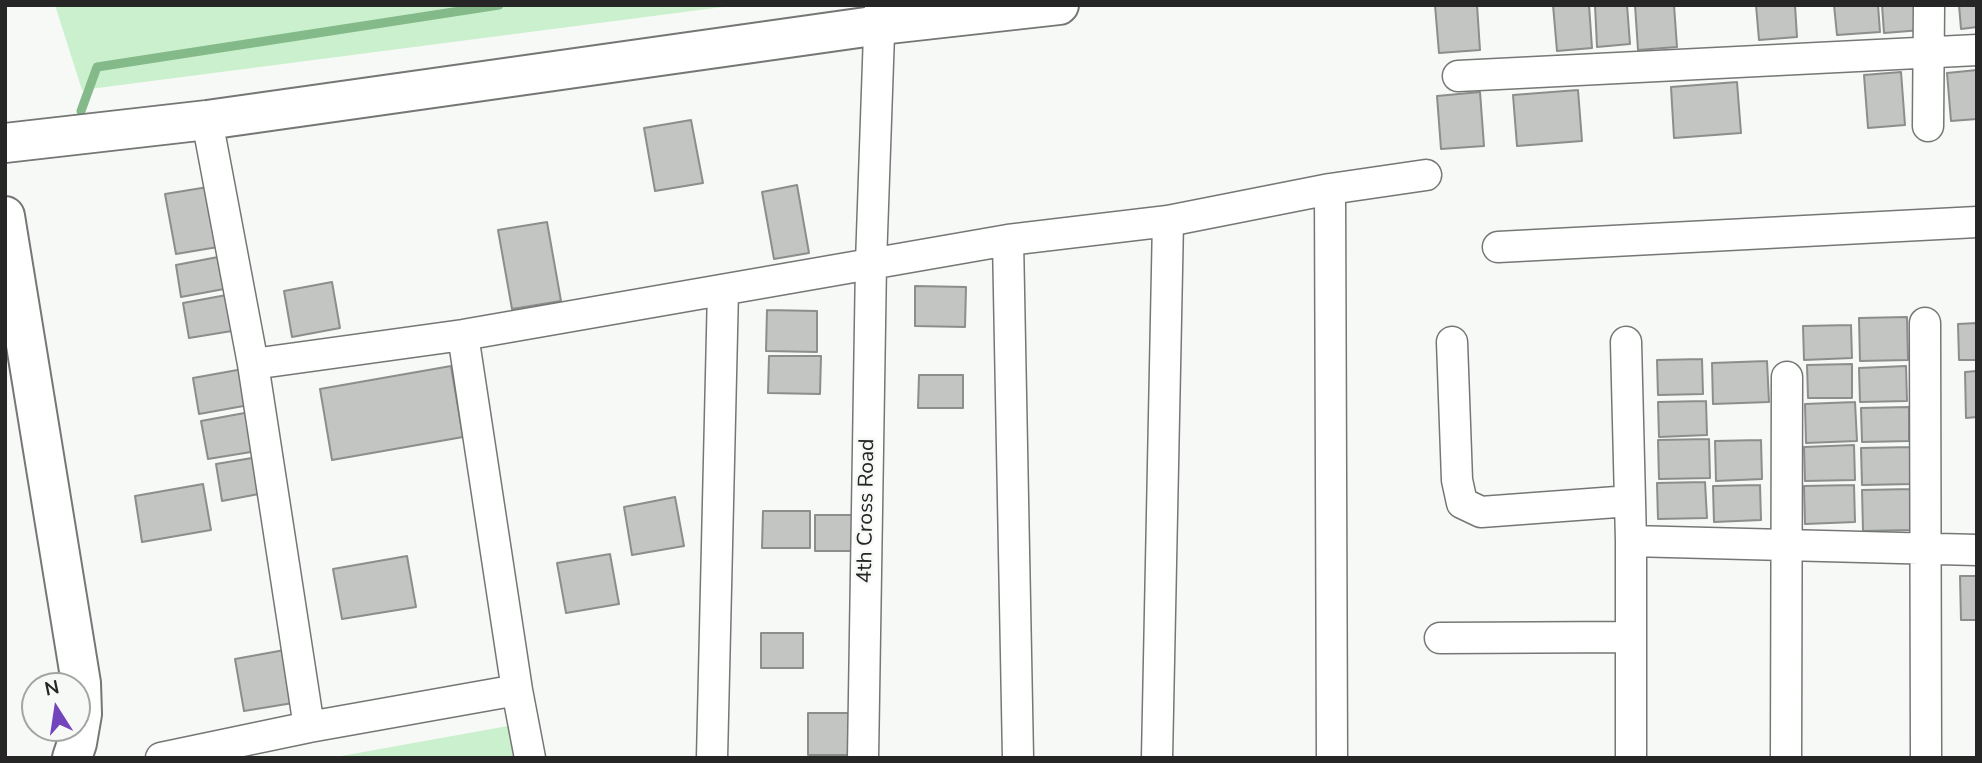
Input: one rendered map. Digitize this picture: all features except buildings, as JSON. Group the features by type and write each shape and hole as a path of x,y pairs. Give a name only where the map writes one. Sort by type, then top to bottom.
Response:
{"street":[{"path":"5,143 207,120 880,15 1059,5"},
{"path":"1928,127 1929,5"},
{"name":"4th Cross Road","path":"863,758 871,263 880,15"},
{"path":"1458,76 1977,50"},
{"path":"207,120 253,364 309,727"},
{"path":"253,364 463,335 1008,240 1168,221 1330,189 1426,175"},
{"path":"1330,189 1332,758"},
{"path":"5,216 10,281 81,683 82,714 72,758"},
{"path":"1157,758 1168,221"},
{"path":"1498,247 1977,222"},
{"path":"1008,240 1018,758"},
{"path":"712,758 723,290"},
{"path":"1925,323 1926,758"},
{"path":"463,335 517,690 530,758"},
{"path":"1452,342 1457,480 1462,503 1481,512 1630,501"},
{"path":"1626,342 1631,541 1630,758"},
{"path":"1786,758 1787,377"},
{"path":"1631,541 1977,550"},
{"path":"1440,638 1631,637"},
{"path":"161,758 309,727 517,690"}],"green space":[{"path":"55,5 738,5 82,90"},
{"path":"508,726 514,758 330,758"}],"waterway":[{"path":"81,111 97,67 499,5"}]}
